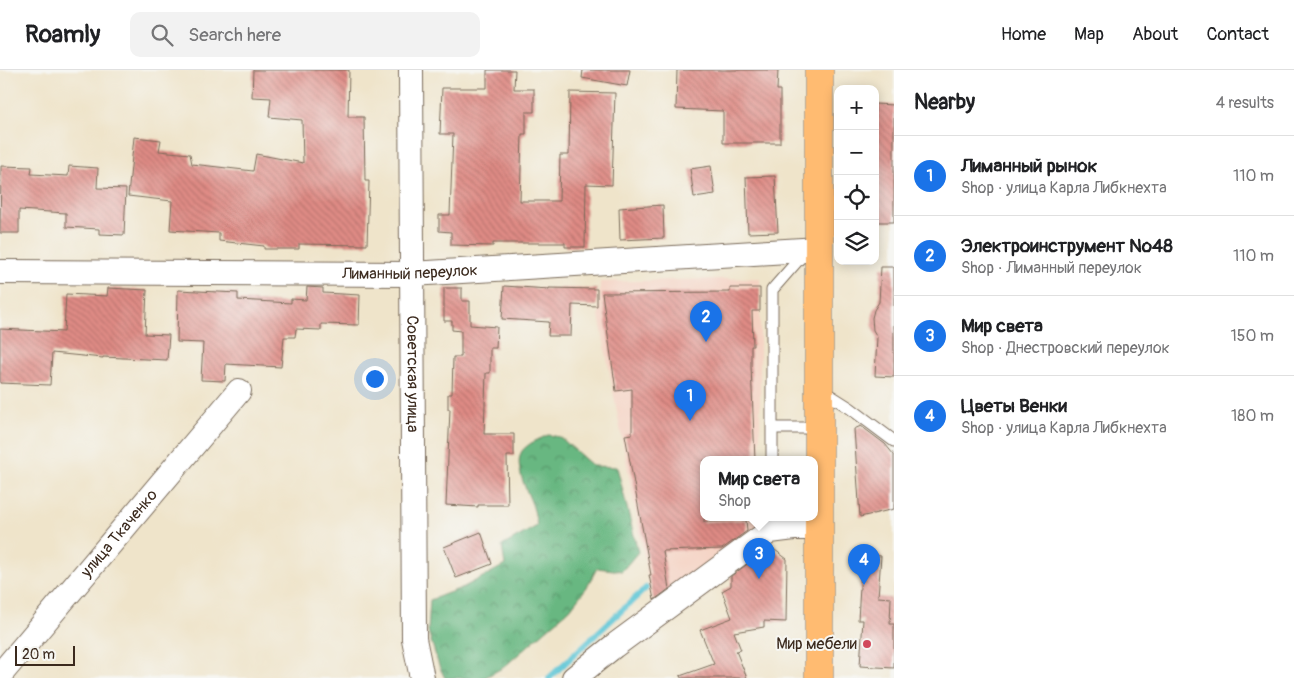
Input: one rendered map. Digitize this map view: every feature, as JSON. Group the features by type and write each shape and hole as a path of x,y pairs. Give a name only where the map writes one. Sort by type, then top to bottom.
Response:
{"main road":[{"path":"819,70 819,678"}],"street":[{"name":"Советская улица","path":"411,70 414,639 422,678"},
{"name":"Лиманный переулок","path":"0,272 412,274 819,249"},
{"name":"улица Ткаченко","path":"0,676 239,391"},
{"path":"574,678 771,524 794,528 819,528"}],"lane":[{"path":"772,456 772,290 800,258 819,249"},
{"path":"819,389 850,408 894,441"},
{"path":"772,428 819,428"}],"shaded area":[{"path":"760,278 760,456 700,456 700,521 761,521 761,527 653,605 599,315 600,282"}],"green space":[{"path":"548,435 560,437 593,466 617,467 638,552 622,571 597,568 587,587 570,609 504,667 484,678 445,678 439,666 428,631 430,600 464,587 505,565 502,546 537,526 534,509 525,487 519,464 522,451 527,446"}],"building":[{"path":"253,70 349,70 348,117 364,117 365,181 369,181 367,245 299,244 299,249 264,249 264,246 219,241 219,233 170,230 172,201 128,196 134,137 161,140 159,151 190,154 192,164 253,171 256,154 303,163 302,120 269,117 271,98 252,97"},
{"path":"487,70 515,70 514,89 534,89 534,112 526,112 526,134 522,134 520,201 559,201 560,155 569,155 570,92 615,93 612,185 586,184 585,247 565,247 565,243 493,243 493,246 451,245 451,232 439,231 439,215 450,215 453,134 440,134 442,88 487,88"},
{"path":"583,70 630,70 627,86 582,78"},
{"path":"677,70 778,70 777,90 780,90 780,143 723,143 723,111 676,109"},
{"path":"879,104 894,105 894,222 879,222"},
{"path":"1,166 32,167 31,174 68,176 69,166 98,168 97,188 126,189 124,235 99,234 99,229 66,227 66,213 19,210 19,233 0,233"},
{"path":"711,166 715,194 694,197 690,169"},
{"path":"775,176 778,232 748,233 746,177"},
{"path":"663,205 664,238 620,240 619,208"},
{"path":"881,267 894,267 894,377 875,376 877,337 873,330 872,318 879,302"},
{"path":"504,286 549,289 597,289 597,306 572,305 571,336 548,336 549,322 502,319"},
{"path":"307,287 323,288 323,293 360,295 359,325 321,324 321,330 296,329 295,337 284,337 281,367 226,364 225,381 201,380 203,343 177,342 178,290 238,293 238,300 291,303 291,299 306,300"},
{"path":"108,288 147,290 145,334 169,335 167,360 103,358 52,353 50,385 0,383 0,329 64,332 66,294 107,296"},
{"path":"444,288 462,288 462,301 470,301 470,325 497,327 496,348 490,348 490,373 486,373 484,434 514,434 514,456 507,456 508,505 478,505 478,507 446,505 450,409 448,409 448,394 452,394 453,357 461,357 461,331 452,330 452,321 444,321"},
{"path":"730,288 760,288 760,311 752,311 753,346 751,346 751,366 755,456 700,456 700,521 746,521 747,531 722,549 663,551 669,589 654,600 625,435 632,434 632,389 616,391 602,293 730,292"},
{"path":"861,426 885,444 894,455 894,509 860,517 854,429"},
{"path":"481,532 492,564 456,578 444,547"},
{"path":"771,547 787,559 786,622 764,621 764,627 734,632 741,650 736,651 747,678 681,678 680,676 714,664 700,630 732,618 722,591 731,586 731,576"},
{"path":"862,554 881,556 878,597 891,598 890,624 894,624 894,668 860,666 863,620 858,620"}],"waterway":[{"path":"549,678 646,588"}],"place":[{"name":"Электроинструмент №48","path":"706,342"},
{"name":"Лиманный рынок","path":"690,421"},
{"name":"Мир света","path":"759,579"},
{"name":"Цветы Венки","path":"864,585"},
{"name":"Мир мебели","path":"867,644"}]}
